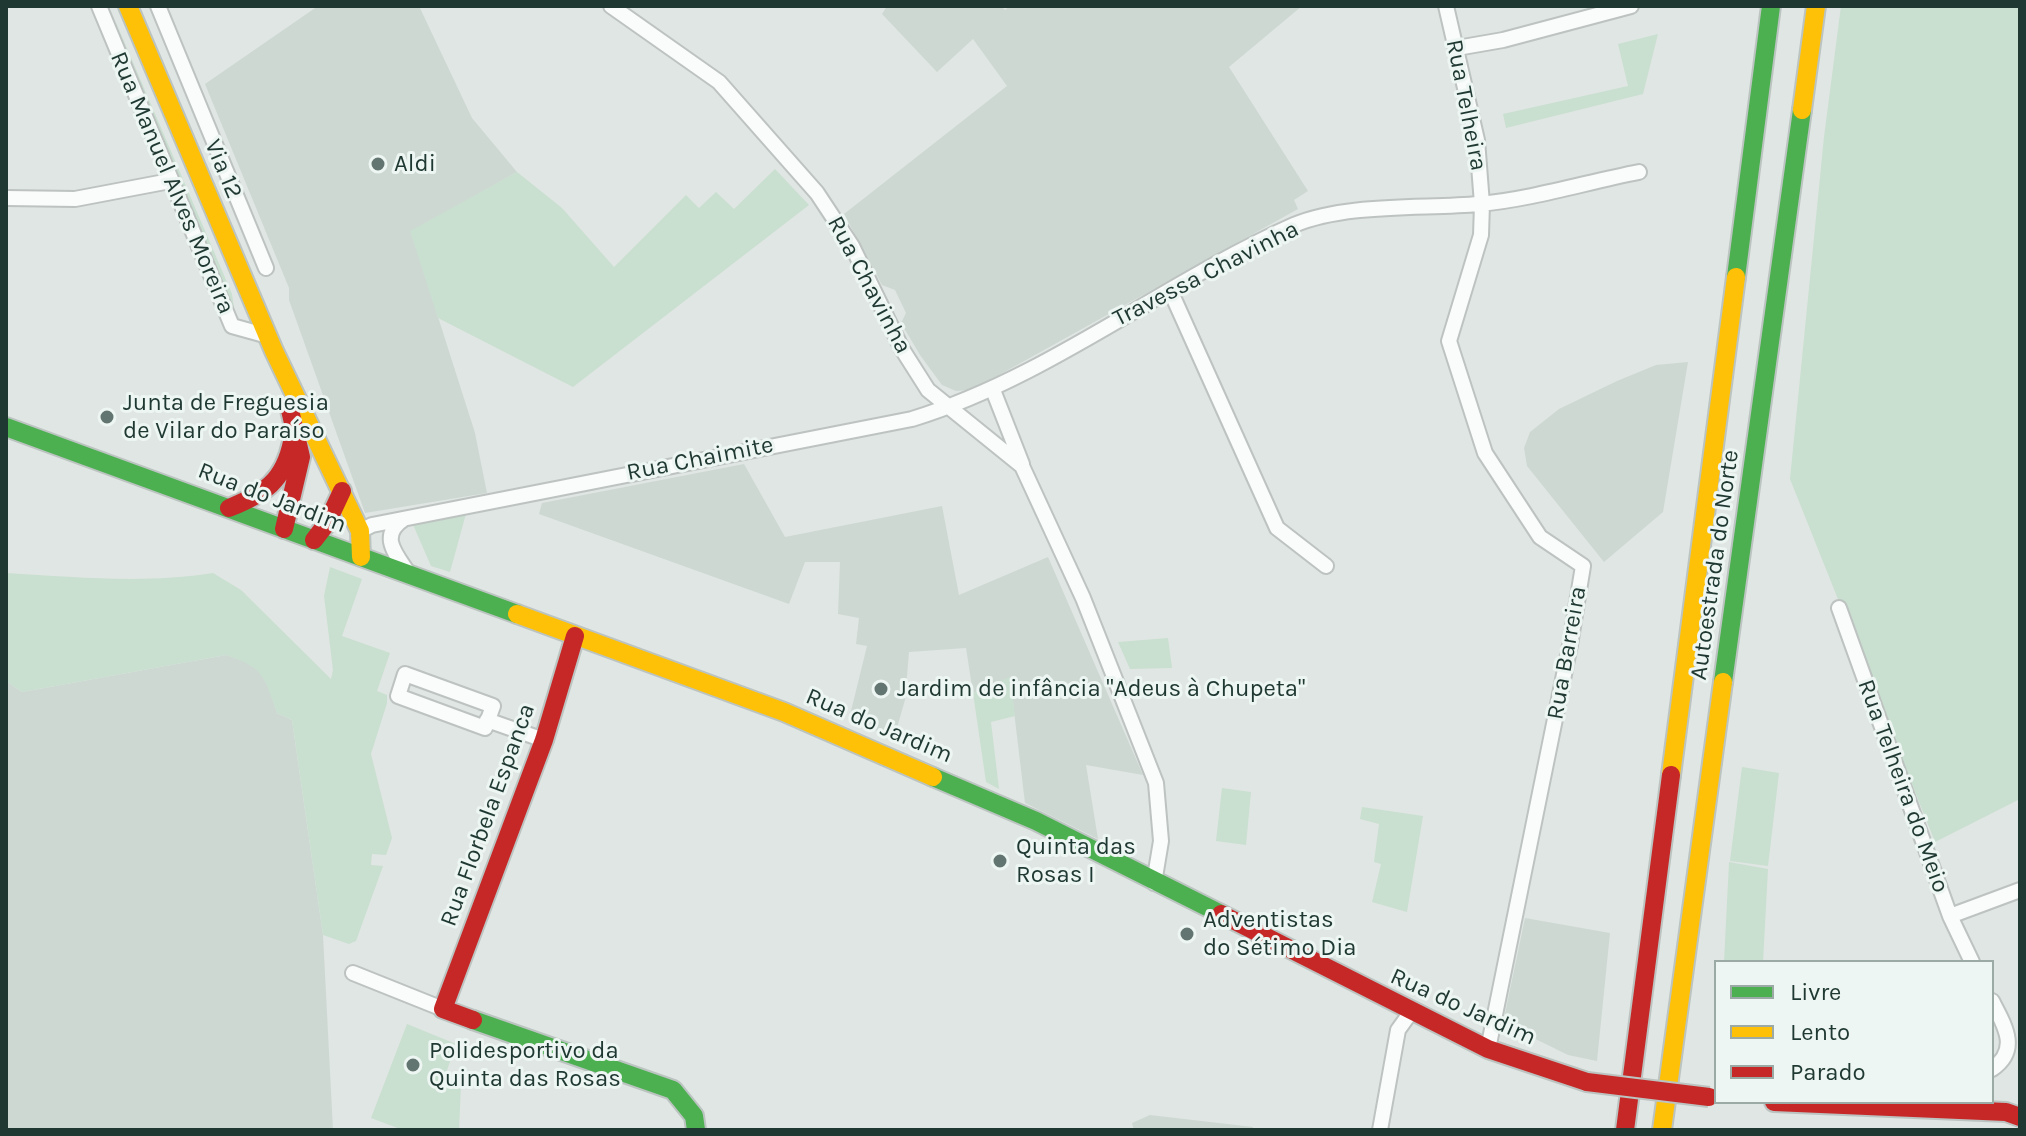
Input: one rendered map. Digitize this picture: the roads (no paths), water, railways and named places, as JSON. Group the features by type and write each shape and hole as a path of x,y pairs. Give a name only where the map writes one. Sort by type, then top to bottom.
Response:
{"main road":[{"name":"Via 12","path":"128,6 271,344 360,531 361,557"},
{"name":"Autoestrada do Norte","path":"1625,1130 1771,6"},
{"name":"Autoestrada do Norte","path":"1662,1130 1816,6"},
{"name":"Via 12","path":"271,344 300,435 302,472 284,529"},
{"name":"Via 12","path":"229,508 263,493 282,478 292,441 287,402"},
{"name":"Rua do Jardim","path":"6,427 768,705 922,769 1036,821 1488,1049 1587,1082 1713,1098"},
{"path":"314,540 327,523 342,491"},
{"name":"Rua Florbela Espanca","path":"443,1009 544,740 575,636"},
{"path":"443,1009 673,1090 694,1116 696,1130"},
{"path":"1875,1104 2006,1112 2020,1117"}],"street":[{"name":"Rua Manuel Alves Moreira","path":"99,6 232,326 271,344"},
{"path":"158,6 266,268"},
{"name":"Rua Chavinha","path":"611,6 719,82 817,193 852,246 902,349 928,390 953,407 1022,466"},
{"name":"Rua Telheira","path":"1446,6 1477,140 1482,204"},
{"path":"1457,48 1516,37 1631,6"},
{"name":"Travessa Chavinha","path":"993,390 1170,290 1296,224 1342,213 1482,204 1639,172"},
{"path":"6,198 75,199 170,181"},
{"name":"Rua Barreira","path":"1482,204 1481,235 1449,341 1485,453 1540,537 1583,566 1570,645 1488,1049"},
{"path":"1170,290 1277,528 1326,566"},
{"name":"Rua Chavinha","path":"993,390 1022,466 1083,598 1156,783 1161,841 1154,883"},
{"name":"Rua Chaimite","path":"360,531 404,519 912,419 953,407 993,390"},
{"path":"404,519 393,527 389,535 391,547 410,576"},
{"name":"Rua Telheira do Meio","path":"1839,608 1950,916 1971,960"},
{"path":"405,674 493,706 487,720 485,728 398,696 405,674"},
{"path":"487,720 544,740"},
{"path":"1950,916 2020,890"},
{"path":"353,973 443,1009"},
{"path":"1994,1005 2010,1040 2007,1057 1994,1067"},
{"path":"1380,1130 1398,1030 1411,1012"}],"place":[{"name":"Aldi","path":"378,164"},
{"name":"Junta de Freguesia de Vilar do Paraíso","path":"107,417"},
{"name":"Jardim de infância \"Adeus à Chupeta\"","path":"881,689"},
{"name":"Quinta das Rosas I","path":"1000,861"},
{"name":"Adventistas do Sétimo Dia","path":"1187,934"},
{"name":"Polidesportivo da Quinta das Rosas","path":"413,1065"}]}
